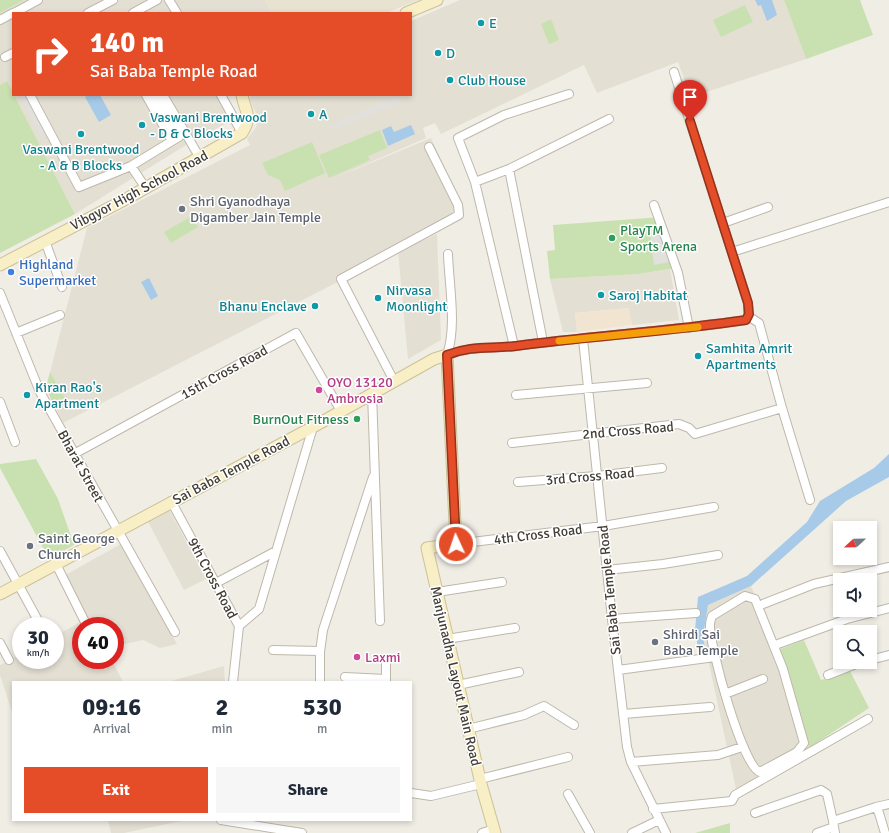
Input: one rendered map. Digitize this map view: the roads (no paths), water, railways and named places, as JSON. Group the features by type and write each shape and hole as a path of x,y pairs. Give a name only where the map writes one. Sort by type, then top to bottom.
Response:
{"street":[{"path":"15,12 38,0"},
{"path":"90,12 113,0"},
{"path":"134,12 157,0"},
{"path":"170,0 176,12"},
{"path":"408,12 437,0"},
{"path":"0,20 12,14"},
{"path":"5,57 12,54"},
{"path":"674,72 748,303 748,316 760,323 782,408 810,500"},
{"path":"514,346 475,182 458,138 504,115 569,94"},
{"path":"30,96 79,188"},
{"path":"147,96 172,141"},
{"path":"53,150 75,189 131,166 179,137 156,96"},
{"path":"164,96 200,158"},
{"path":"222,96 242,133 248,124 248,115 242,96"},
{"path":"475,182 509,169 609,119"},
{"name":"Vibgyor High School Road","path":"0,264 145,188 242,133"},
{"path":"394,381 341,279 459,215 458,205 429,147"},
{"path":"131,166 145,188"},
{"path":"509,169 543,342"},
{"path":"732,252 889,202"},
{"path":"654,205 678,273 689,328"},
{"path":"723,223 768,207"},
{"path":"45,240 62,288"},
{"path":"448,254 452,330 451,345 447,355 456,544"},
{"name":"Bharat Street","path":"0,293 40,392 174,632"},
{"path":"16,333 60,315"},
{"name":"Sai Baba Temple Road","path":"0,594 341,411 434,359 461,350 478,347 514,346 689,328 746,320 748,316"},
{"name":"15th Cross Road","path":"74,454 296,333 341,411"},
{"name":"Sai Baba Temple Road","path":"583,339 612,619 623,714 631,762 666,833"},
{"path":"516,395 588,387 647,383"},
{"path":"372,394 380,621"},
{"path":"0,402 15,442"},
{"name":"2nd Cross Road","path":"512,443 679,424 689,428 695,434 782,408"},
{"path":"239,626 259,609 313,426"},
{"name":"3rd Cross Road","path":"518,482 597,476 662,468"},
{"path":"320,681 320,651 323,630 375,471"},
{"name":"9th Cross Road","path":"171,501 239,626 232,681"},
{"name":"4th Cross Road","path":"456,544 602,526 714,507"},
{"name":"Manjunadha Layout Main Road","path":"456,544 426,548 480,782 494,831"},
{"path":"0,551 36,617"},
{"path":"216,583 276,551"},
{"path":"607,570 663,564 718,555"},
{"path":"56,564 82,617"},
{"path":"763,604 814,584 889,567"},
{"path":"437,592 502,582"},
{"path":"746,596 755,599 783,669 804,742 797,752 760,772 755,770 742,747 715,657 710,625 712,616 746,596"},
{"path":"778,644 847,619 889,608"},
{"path":"612,619 696,613"},
{"path":"447,639 515,628"},
{"path":"0,643 9,660"},
{"path":"273,650 320,651"},
{"path":"877,658 889,655"},
{"path":"618,670 715,657"},
{"path":"345,678 386,680 386,660"},
{"path":"828,675 843,669"},
{"path":"458,685 519,672"},
{"path":"725,694 762,679"},
{"path":"468,729 524,715 544,706 574,725"},
{"path":"623,714 710,707"},
{"path":"653,809 732,801 735,795 868,719"},
{"path":"631,762 718,755 742,747"},
{"path":"412,792 431,796 568,757"},
{"path":"755,813 821,790 827,794 834,827"},
{"path":"568,794 590,833"},
{"path":"817,833 834,827 876,807 889,804"},
{"path":"876,807 880,813 885,833"},
{"path":"632,833 659,820"},
{"path":"227,821 302,833"},
{"path":"482,833 494,831"}],"water":[{"path":"755,0 772,0 777,15 767,21 761,5 758,6"},
{"path":"101,96 111,115 99,122 85,97"},
{"path":"411,125 415,134 388,146 382,130 391,126 394,132"},
{"path":"149,278 158,296 151,300 141,282"},
{"path":"889,454 889,477 846,501 751,586 708,605 703,636 706,654 699,655 695,630 698,597 747,576 807,522 820,501 874,468"}],"place":[{"name":"E","path":"481,23"},
{"name":"D","path":"438,53"},
{"name":"Club House","path":"450,80"},
{"name":"A","path":"311,114"},
{"name":"Vaswani Brentwood - D & C Blocks","path":"142,125"},
{"name":"Vaswani Brentwood - A & B Blocks","path":"81,134"},
{"name":"Shri Gyanodhaya Digamber Jain Temple","path":"182,209"},
{"name":"PlayTM Sports Arena","path":"612,238"},
{"name":"Highland Supermarket","path":"11,272"},
{"name":"Saroj Habitat","path":"601,295"},
{"name":"Nirvasa Moonlight","path":"378,298"},
{"name":"Bhanu Enclave","path":"315,306"},
{"name":"Samhita Amrit Apartments","path":"698,356"},
{"name":"OYO 13120 Ambrosia","path":"319,390"},
{"name":"Kiran Rao's Apartment","path":"27,395"},
{"name":"BurnOut Fitness","path":"357,419"},
{"name":"Saint George Church","path":"30,546"},
{"name":"Shirdi Sai Baba Temple","path":"655,642"},
{"name":"Laxmi","path":"357,657"}]}
